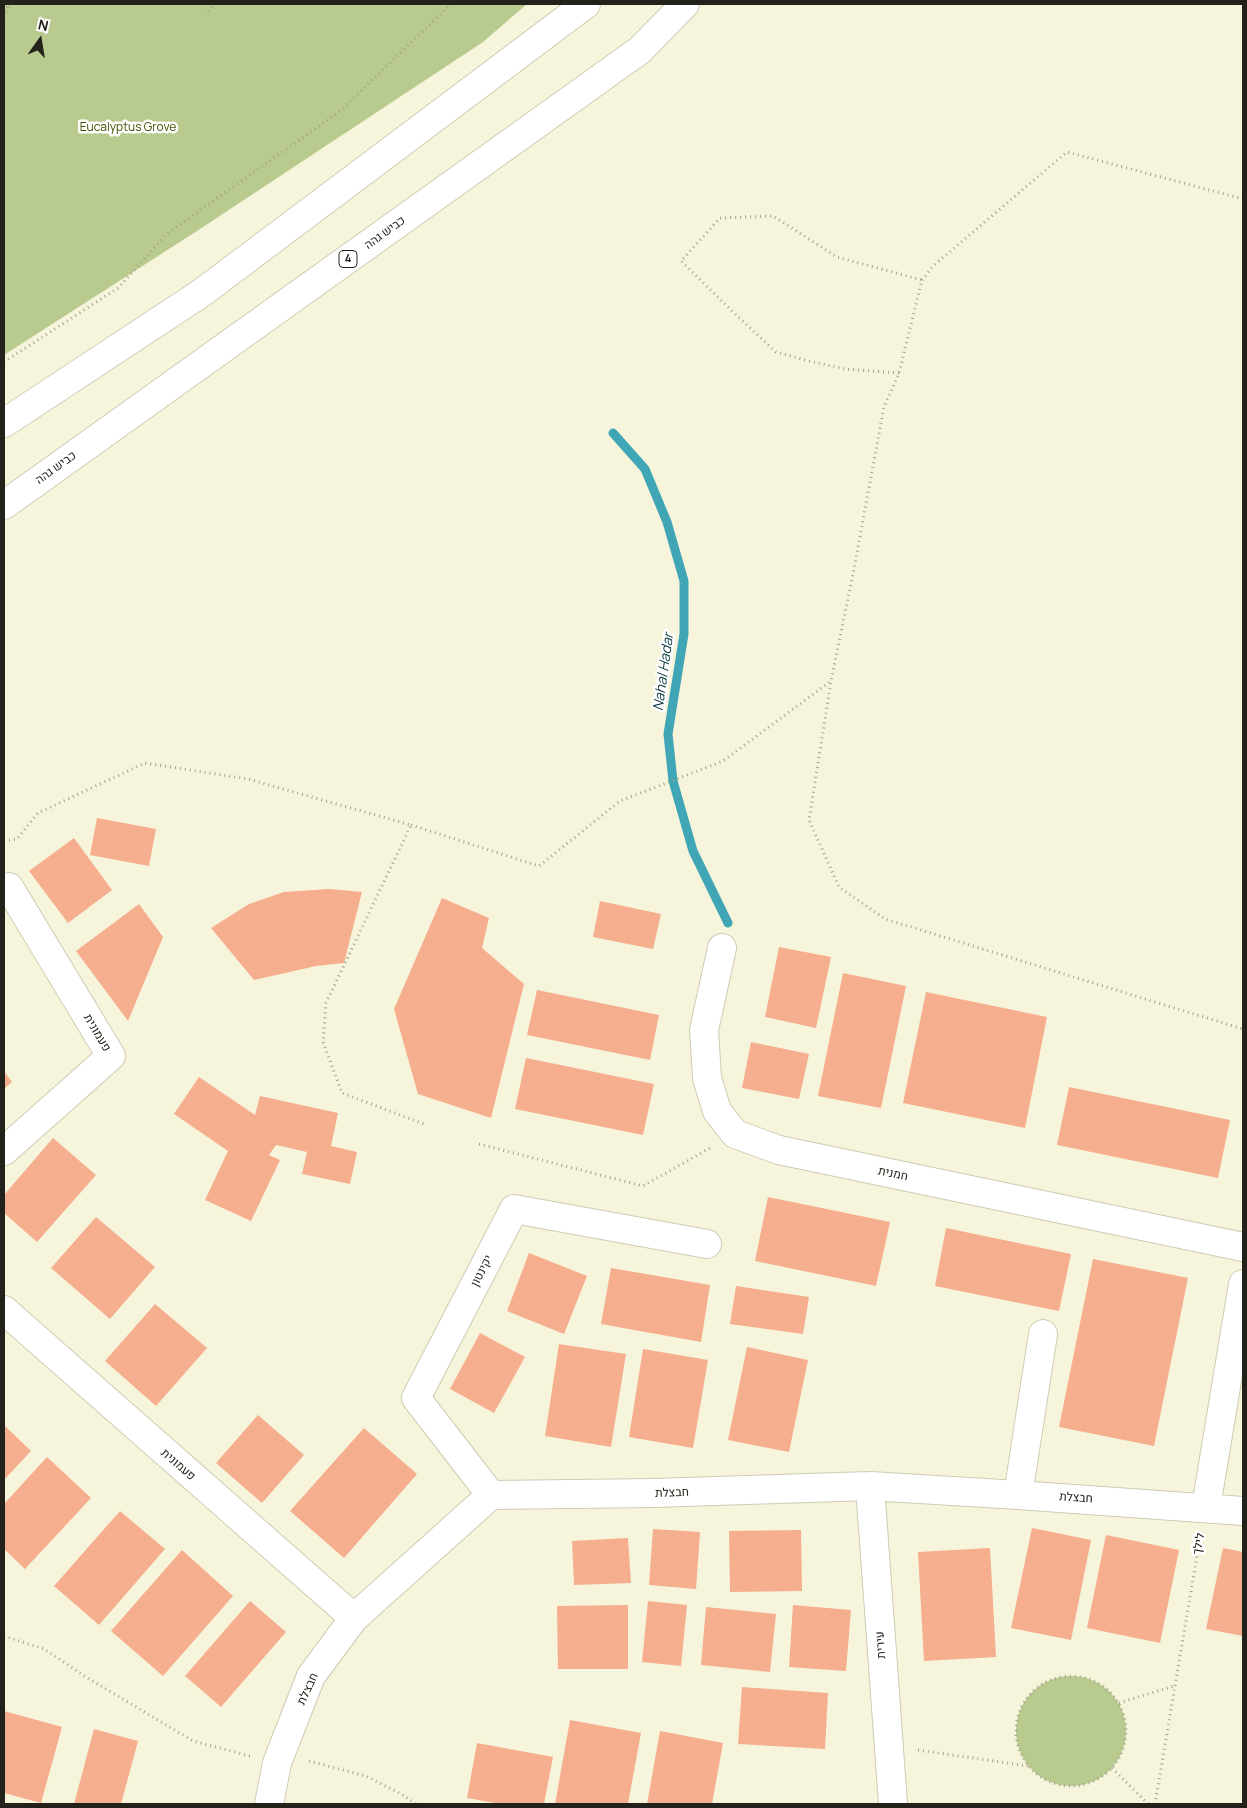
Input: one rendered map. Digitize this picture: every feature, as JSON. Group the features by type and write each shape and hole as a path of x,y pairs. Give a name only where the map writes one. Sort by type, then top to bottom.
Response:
{"main road":[{"path":"4,422 200,294 586,4"},
{"name":"כביש גהה","path":"4,505 640,50 686,4"},
{"name":"פעמונית","path":"4,1151 110,1056 9,887"},
{"path":"722,948 704,1030 707,1078 718,1110 735,1134"},
{"name":"חמנית","path":"735,1134 779,1150 1243,1247"},
{"name":"יקינטון","path":"491,1495 416,1398 514,1209 707,1244"},
{"path":"1206,1507 1243,1284"},
{"name":"פעמונית","path":"4,1310 354,1618"},
{"path":"1018,1494 1043,1334"},
{"name":"חבצלת","path":"269,1804 279,1758 311,1676 354,1618 491,1495 654,1493 870,1486 1018,1494 1243,1511"},
{"name":"עירית","path":"870,1486 893,1804"}],"path":[{"path":"4,18 9,4"},
{"path":"208,12 214,4"},
{"path":"4,362 118,288 168,233 339,112 452,4"},
{"path":"1243,199 1067,152 933,266 922,280 899,373 884,407 831,681 809,820 839,887 885,919 1243,1029"},
{"path":"899,373 845,369 776,352 681,261 720,218 773,216 836,256 922,280"},
{"path":"4,840 17,839 38,813 145,763 248,779 411,825 539,866 620,801 723,761 831,681"},
{"path":"411,825 326,1003 323,1042 342,1093 424,1124"},
{"path":"479,1144 643,1186 735,1134"},
{"name":"לילך","path":"1154,1804 1206,1507"},
{"path":"4,1636 44,1649 86,1677 193,1741 366,1776 416,1804"},
{"path":"1076,1676 1093,1680 1108,1689 1119,1703 1125,1719 1127,1736 1122,1754 1112,1768 1099,1779 1081,1786 1062,1785 1044,1779 1029,1766 1020,1751 1016,1732 1019,1713 1028,1696 1042,1684 1058,1677 1076,1676"},
{"path":"1119,1703 1174,1686"},
{"path":"888,1746 1029,1766"},
{"path":"1112,1768 1148,1804"}],"green space":[{"name":"Eucalyptus Grove","path":"4,4 527,4 483,42 197,231 4,355"},
{"path":"1071,1676 1092,1680 1110,1692 1122,1710 1126,1731 1122,1752 1110,1770 1092,1782 1071,1786 1050,1782 1032,1770 1020,1752 1016,1731 1020,1710 1032,1692 1050,1680"}],"building":[{"path":"97,818 156,829 149,866 90,855"},
{"path":"74,838 112,890 68,923 29,871"},
{"path":"329,889 362,892 344,963 316,966 254,980 211,928 249,904 284,892"},
{"path":"442,898 489,918 482,948 524,984 491,1118 418,1094 394,1009"},
{"path":"600,901 661,914 653,949 593,937"},
{"path":"139,904 163,937 128,1021 76,951"},
{"path":"779,947 831,957 816,1028 765,1017"},
{"path":"843,973 906,986 881,1108 818,1096"},
{"path":"537,990 659,1015 650,1060 527,1035"},
{"path":"926,992 1047,1017 1025,1128 903,1103"},
{"path":"751,1042 809,1054 799,1099 742,1088"},
{"path":"526,1058 654,1084 643,1135 515,1109"},
{"path":"4,1071 12,1082 4,1089"},
{"path":"199,1077 255,1115 260,1096 338,1113 331,1146 357,1152 350,1184 302,1174 307,1152 276,1145 269,1155 280,1160 251,1221 205,1200 228,1151 174,1114"},
{"path":"1069,1087 1230,1120 1218,1178 1057,1145"},
{"path":"53,1138 96,1175 37,1242 4,1213 4,1195"},
{"path":"768,1197 890,1222 876,1286 755,1261"},
{"path":"96,1217 155,1267 110,1319 51,1268"},
{"path":"946,1228 1071,1254 1059,1311 935,1286"},
{"path":"529,1253 587,1276 564,1334 507,1311"},
{"path":"1093,1259 1188,1278 1154,1446 1059,1427"},
{"path":"611,1268 710,1285 701,1342 601,1324"},
{"path":"736,1286 809,1297 803,1334 730,1324"},
{"path":"155,1304 207,1348 156,1406 105,1361"},
{"path":"480,1333 525,1357 494,1413 450,1389"},
{"path":"559,1344 626,1354 611,1447 545,1436"},
{"path":"747,1347 808,1360 789,1452 728,1440"},
{"path":"643,1349 708,1360 693,1448 629,1437"},
{"path":"258,1415 304,1455 262,1503 216,1463"},
{"path":"4,1425 31,1451 4,1480"},
{"path":"364,1428 417,1474 344,1558 290,1511"},
{"path":"47,1457 91,1498 25,1569 4,1549 4,1504"},
{"path":"120,1511 165,1549 99,1625 54,1586"},
{"path":"1032,1528 1091,1540 1071,1640 1011,1628"},
{"path":"653,1529 700,1532 696,1589 649,1585"},
{"path":"801,1530 802,1591 730,1592 729,1531"},
{"path":"1106,1535 1179,1550 1160,1643 1087,1628"},
{"path":"628,1538 631,1583 574,1585 572,1541"},
{"path":"990,1548 996,1657 924,1661 918,1552"},
{"path":"1223,1548 1243,1552 1243,1636 1206,1629"},
{"path":"182,1550 233,1596 163,1676 111,1631"},
{"path":"250,1601 286,1632 221,1707 185,1676"},
{"path":"648,1601 687,1605 681,1666 642,1662"},
{"path":"628,1605 628,1669 558,1669 557,1606"},
{"path":"793,1605 851,1610 846,1671 789,1667"},
{"path":"706,1607 776,1614 770,1672 701,1665"},
{"path":"742,1687 828,1693 825,1749 738,1744"},
{"path":"4,1711 62,1727 41,1803 4,1793"},
{"path":"570,1720 641,1733 628,1804 555,1804"},
{"path":"94,1729 138,1741 121,1804 74,1804"},
{"path":"660,1731 723,1743 712,1804 647,1804"},
{"path":"477,1743 553,1757 544,1804 501,1804 467,1798"}],"waterway":[{"name":"Nahal Hadar","path":"613,433 645,469 667,522 684,581 684,634 668,734 673,781 693,851 728,923"}]}
